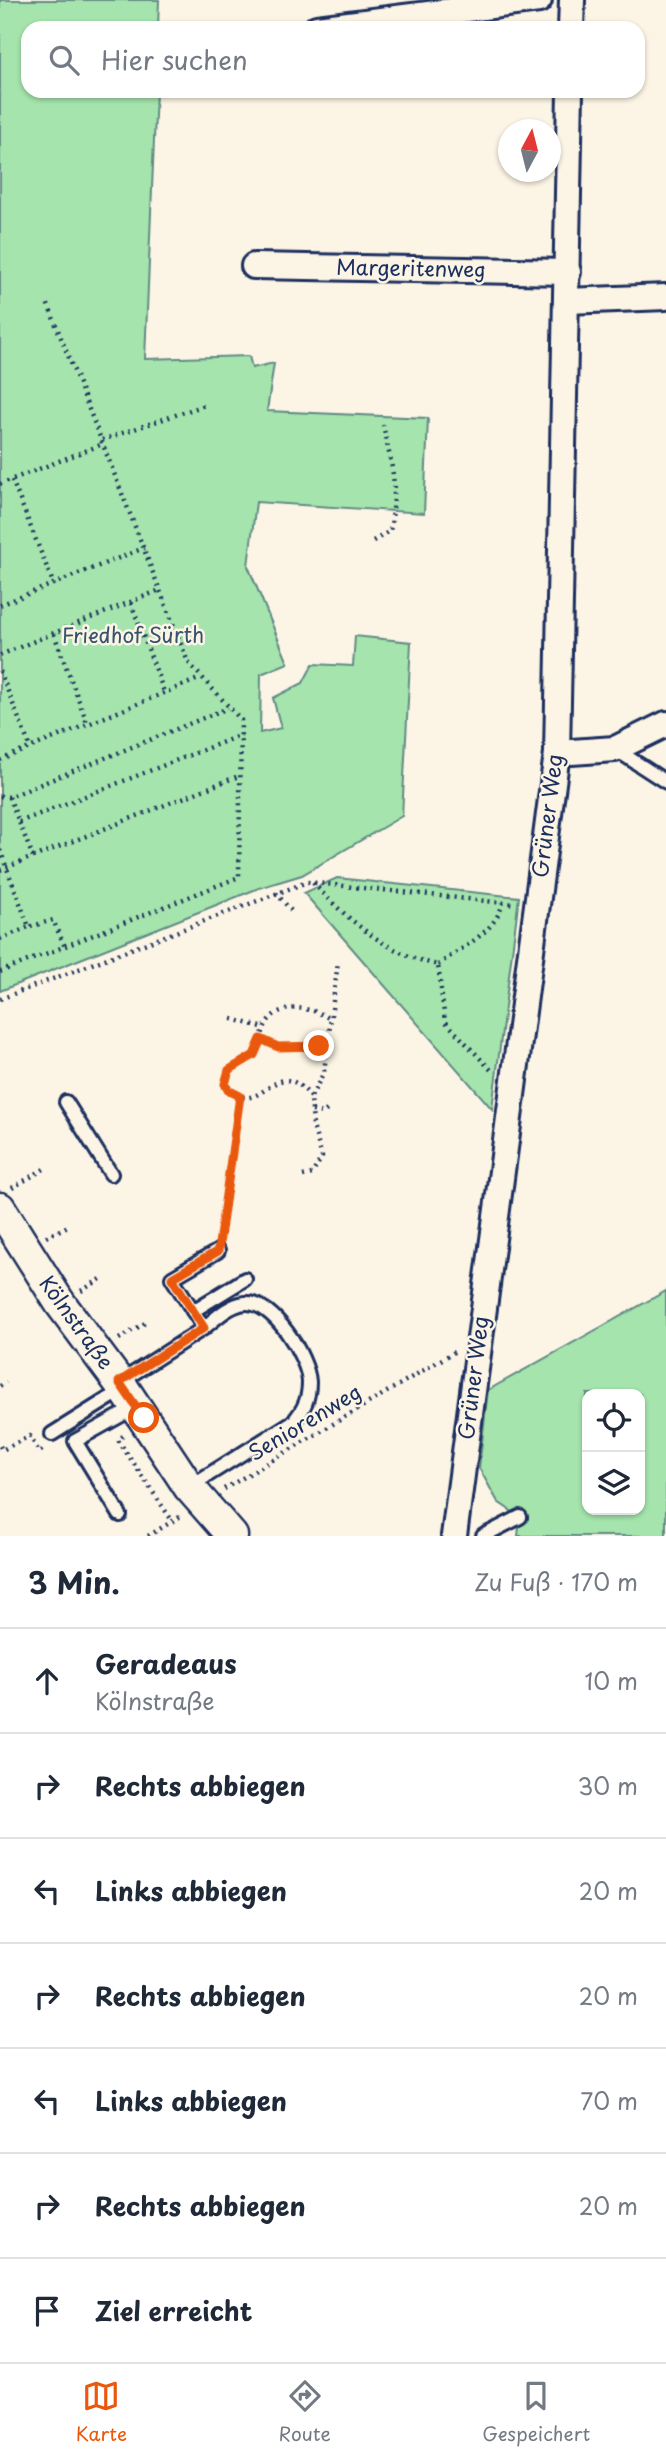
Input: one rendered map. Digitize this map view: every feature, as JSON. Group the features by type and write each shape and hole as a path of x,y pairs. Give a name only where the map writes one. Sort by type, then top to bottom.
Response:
{"street":[{"path":"372,21 539,0"},
{"path":"571,21 572,0"},
{"name":"Grüner Weg","path":"454,1536 557,753 570,98"},
{"name":"Margeritenweg","path":"254,265 568,272"},
{"path":"567,301 666,297"},
{"path":"557,753 615,749 666,724"},
{"name":"Kölnstraße","path":"0,1208 60,1303 127,1393 196,1495 232,1536"}],"lane":[{"path":"615,749 666,782"},
{"path":"66,1102 111,1174"},
{"path":"204,1328 172,1278 218,1251"},
{"path":"193,1311 245,1279"},
{"path":"120,1515 75,1441 204,1328 232,1307 248,1302 264,1308 286,1329 305,1363 309,1381 306,1408 294,1421 196,1495"},
{"path":"52,1434 127,1393"},
{"path":"483,1536 520,1517"}],"path":[{"path":"0,972 239,877 241,720 188,662 47,302"},
{"path":"0,484 103,442 205,405"},
{"path":"373,541 390,531 396,492 395,466 383,425"},
{"path":"12,480 54,585"},
{"path":"0,605 144,548"},
{"path":"0,655 160,590"},
{"path":"131,603 164,692"},
{"path":"54,634 88,723"},
{"path":"0,671 30,747"},
{"path":"0,760 201,678"},
{"path":"0,796 9,797 228,708"},
{"path":"19,822 241,735"},
{"path":"0,870 241,775"},
{"path":"9,797 33,857"},
{"path":"0,850 29,927"},
{"path":"0,999 276,893 313,883 537,906"},
{"path":"313,883 333,904 377,940 418,961 438,965 484,935 498,920 503,903"},
{"path":"276,893 294,914"},
{"path":"0,939 53,919 65,947"},
{"path":"303,1176 312,1174 322,1157 311,1097 324,1072 338,962"},
{"path":"438,965 445,1021 512,1091"},
{"path":"311,1097 294,1080 286,1079 275,1082 262,1094 240,1096 228,1090 226,1076 234,1065 254,1055 265,1028 277,1014 288,1010 312,1010 330,1019"},
{"path":"232,1019 265,1028"},
{"path":"261,1039 278,1047 327,1047"},
{"path":"218,1251 240,1096"},
{"path":"312,1111 323,1113 327,1110"},
{"path":"0,1194 44,1169"},
{"name":"Seniorenweg","path":"148,1536 196,1495 479,1338"},
{"path":"0,1386 6,1382"}],"green space":[{"name":"Friedhof Sürth","path":"0,0 159,0 158,21 21,21 21,98 156,98 145,359 249,356 252,368 274,363 267,411 428,418 424,513 256,502 248,566 288,663 261,674 260,733 281,728 273,698 303,683 313,664 353,666 355,636 411,642 402,816 302,875 259,888 0,991"},
{"path":"337,878 519,897 492,1109 304,893"},
{"path":"666,1291 666,1536 518,1536 520,1517 498,1502 479,1468 488,1390"}],"route":[{"path":"144,1418 119,1382 204,1328 172,1278 218,1251 224,1224 240,1096 228,1090 225,1084 226,1076 234,1065 254,1055 261,1039 288,1049 319,1046"}]}
